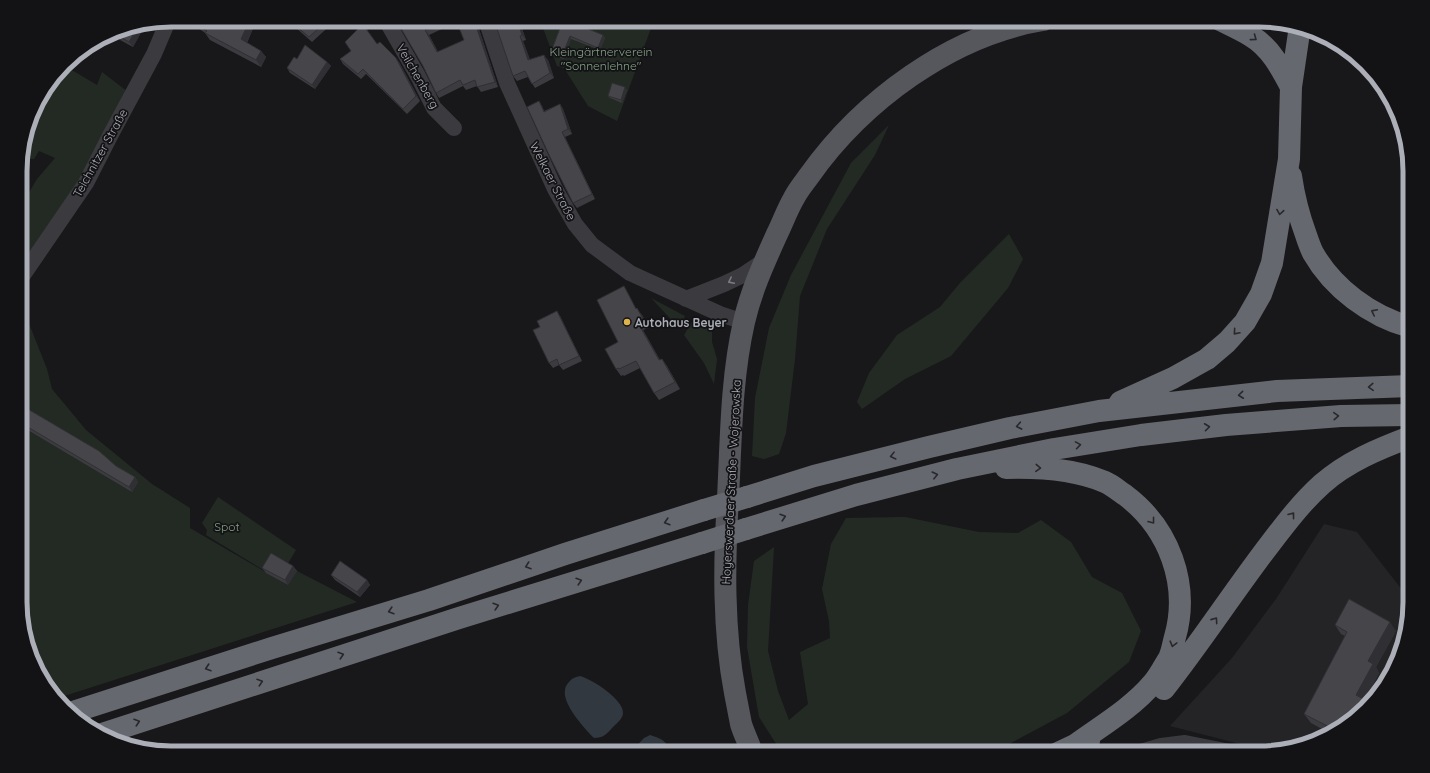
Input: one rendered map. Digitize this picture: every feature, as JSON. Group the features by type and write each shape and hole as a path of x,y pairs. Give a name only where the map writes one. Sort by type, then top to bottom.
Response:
{"highway":[{"path":"1234,27 1252,36 1266,48 1280,67 1291,87"},
{"path":"1099,411 1173,378 1207,359 1227,342 1245,322 1261,294 1272,263 1289,159 1291,87 1299,33"},
{"path":"1289,159 1299,216 1312,252 1334,282 1363,306 1403,325"},
{"path":"77,711 272,648 429,600 565,554 704,510 814,476 929,446 1010,428 1099,411 1277,391 1403,386"},
{"path":"108,731 459,618 856,495 957,469 1054,449 1141,435 1226,425 1341,416 1403,415"},
{"path":"1074,746 1097,738 1123,724 1142,710 1161,692 1192,652 1249,571 1293,515 1322,484 1350,464 1381,448 1403,440"},
{"path":"957,469 1049,469 1070,471 1101,481 1134,502 1160,532 1170,551 1176,570 1180,597 1179,625 1170,656 1153,683 1135,701 1070,746"}],"main road":[{"name":"Hoyerswerdaer Straße - Wojerowska","path":"749,746 741,724 730,667 726,602 727,514 732,407 744,322 758,277 794,198 819,162 845,132 876,103 904,81 936,60 968,43 1013,27"}],"street":[{"name":"Teichnitzer Straße","path":"27,269 86,183 154,54 165,27"},
{"name":"Veilchenberg","path":"390,27 418,76 434,108 454,128"},
{"name":"Welkaer Straße","path":"488,27 507,83 555,189 575,224 592,245 630,273 686,300 744,322"},
{"path":"686,300 728,282 764,261"},
{"path":"1161,746 1185,743 1200,746"}],"shaded area":[{"path":"1324,524 1357,532 1403,591 1403,612 1398,639 1388,666 1373,690 1361,704 1331,727 1314,735 1278,745 1248,746 1170,726 1232,658 1276,599"},
{"path":"580,676 592,681 613,696 622,708 623,715 621,719 606,734 600,737 594,738 580,723 570,709 565,696 566,686 571,680"},
{"path":"650,735 664,741 668,746 637,746 644,738"}],"green space":[{"name":"Kleingärtnerverein \"Sonnenlehne\"","path":"543,27 651,27 617,121 588,106 564,68 557,66"},
{"path":"69,69 97,85 102,72 132,95 27,268 27,196 37,179 55,158 39,151 34,159 27,159 32,134 38,116 51,91"},
{"path":"889,125 875,155 827,229 800,296 795,359 786,433 779,454 764,459 752,456 755,398 769,328 791,275 851,163"},
{"path":"1009,234 1023,259 1008,288 951,356 905,379 862,409 857,402 869,373 897,335 940,307 960,283"},
{"path":"651,298 685,316 679,328"},
{"path":"27,320 47,369 52,389 86,430 152,484 190,508 190,528 288,585 297,571 357,602 63,697 46,674 38,657 32,639 27,612"},
{"path":"693,320 712,330 712,342 717,359 714,384 704,363 684,335"},
{"name":"Spot","path":"218,497 296,550 287,565 265,571 206,535 207,530 202,523"},
{"path":"905,517 979,532 1018,533 1041,520 1071,542 1092,577 1122,593 1141,631 1129,662 1067,713 1005,746 778,746 759,717 747,647 748,605 754,561 774,547 768,651 778,691 789,720 808,704 800,652 830,638 829,621 822,589 831,544 846,518"}],"building":[{"path":"202,27 247,27 241,39 261,51 256,60 205,33 207,31"},
{"path":"297,27 320,27 309,37"},
{"path":"360,27 365,27 377,44 380,42 396,58 416,96 403,109 363,69 358,74 340,59 351,51 345,42"},
{"path":"400,27 432,27 425,30 437,52 464,40 459,27 476,27 495,82 477,87 475,80 463,85 460,80 436,93 423,66"},
{"path":"496,27 519,27 522,35 520,36 528,60 544,55 550,73 532,84 525,71 513,76"},
{"path":"560,27 584,27 603,35 598,48 570,36 562,56 551,52"},
{"path":"135,32 129,42 120,37"},
{"path":"305,45 327,62 312,85 287,68 294,57 297,59"},
{"path":"612,83 625,87 621,100 608,96"},
{"path":"539,101 544,112 560,104 568,129 562,132 592,194 573,203 527,107"},
{"path":"624,286 644,321 638,323 659,360 662,359 675,382 654,393 636,361 616,369 605,349 618,342 597,300"},
{"path":"557,311 579,356 559,365 557,359 549,363 533,330 540,327 537,321"},
{"path":"27,409 99,451 116,466 135,477 129,487 27,427"},
{"path":"271,553 293,566 285,580 262,568"},
{"path":"340,561 367,580 357,592 331,575"},
{"path":"1349,599 1390,622 1368,661 1373,664 1356,695 1365,700 1347,716 1330,727 1304,714 1347,632 1335,625"}],"place":[{"name":"Autohaus Beyer","path":"627,322"}]}
